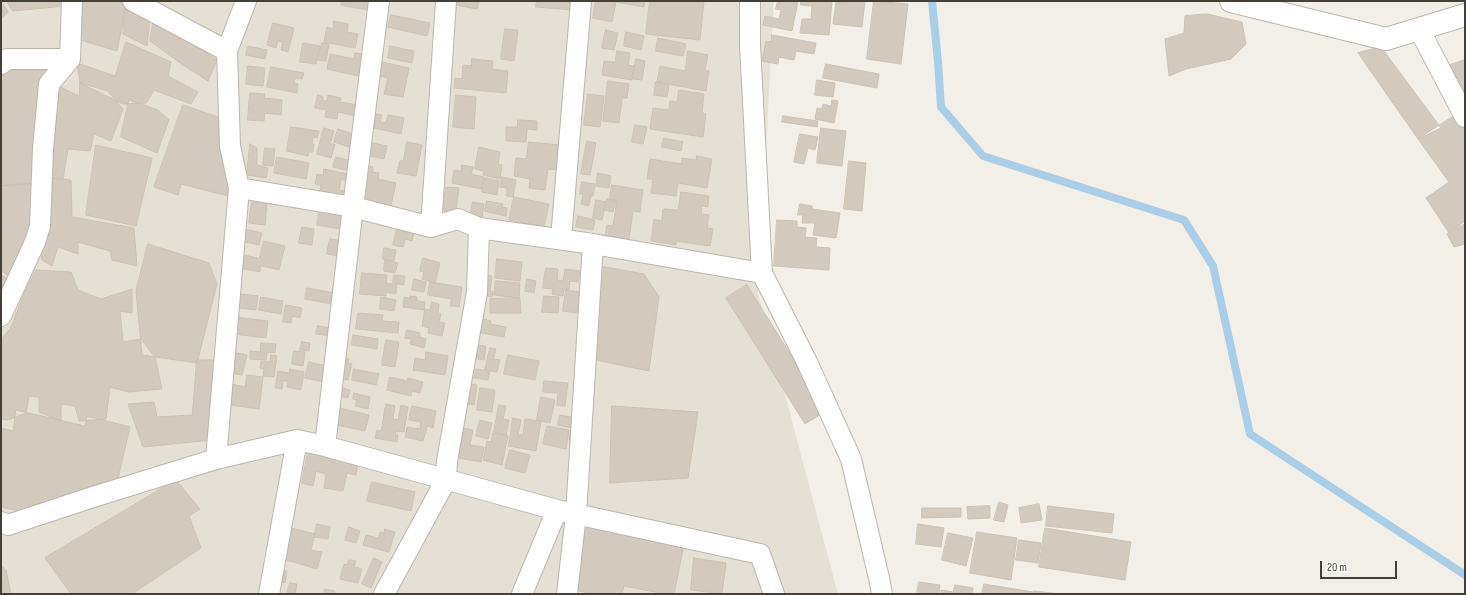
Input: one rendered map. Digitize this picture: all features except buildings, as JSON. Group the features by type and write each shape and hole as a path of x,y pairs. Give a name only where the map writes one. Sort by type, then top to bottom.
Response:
{"street":[{"path":"1,316 35,242 40,226 43,149 49,84 70,59 72,1"},
{"path":"133,1 227,51"},
{"path":"216,459 239,188 230,146 227,51 246,1"},
{"path":"325,446 352,207 379,1"},
{"path":"431,227 446,1"},
{"path":"561,239 581,1"},
{"path":"750,1 750,45 762,273 807,362 851,459 882,594"},
{"path":"1231,1 1386,39 1465,16"},
{"path":"1419,29 1465,117"},
{"path":"1,64 7,59 70,59"},
{"path":"239,188 352,207 431,227 458,219 479,228 593,244 762,273"},
{"path":"384,594 446,480 446,461 477,292 479,228"},
{"path":"567,594 576,514 593,244"},
{"path":"268,594 297,440"},
{"path":"1,522 8,525 216,459 297,440 325,446 557,510 760,554 774,594"},
{"path":"522,594 557,510"}],"shaded area":[{"path":"1,1 774,1 758,293 838,594 1,594"}],"waterway":[{"path":"932,1 941,107 983,156 1184,220 1213,266 1250,434 1465,575"}]}
